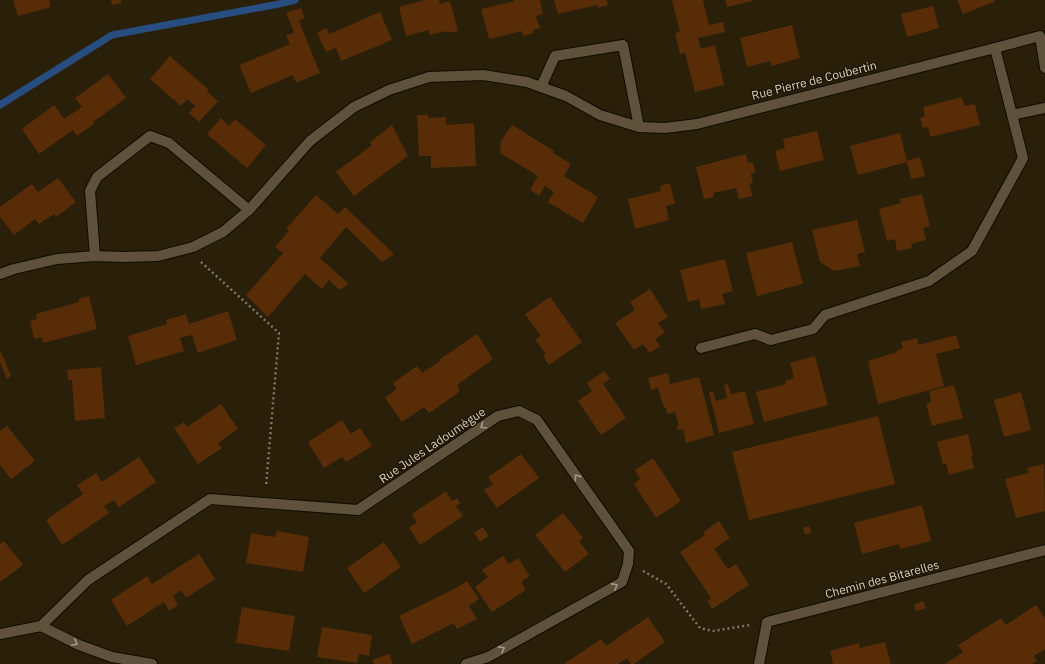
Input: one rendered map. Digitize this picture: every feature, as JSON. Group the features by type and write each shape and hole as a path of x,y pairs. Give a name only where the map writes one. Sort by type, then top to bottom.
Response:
{"street":[{"name":"Rue Pierre de Coubertin","path":"0,274 14,269 57,259 95,256 158,256 193,247 223,232 249,210 310,141 354,107 389,90 429,77 483,75 527,82 566,96 600,116 639,127 665,128 697,124 1040,36 1045,68"},
{"path":"541,87 555,56 624,45 639,127"},
{"path":"701,348 755,334 772,340 813,328 825,315 929,282 972,251 1023,158 994,48"},
{"path":"1012,115 1045,108"},
{"path":"95,256 90,191 97,177 150,136 169,143 249,210"},
{"name":"Rue Jules Ladoumègue","path":"41,626 88,580 210,499 358,510 498,416 519,411 537,420 628,551 628,564"},
{"name":"Chemin des Bitarelles","path":"767,622 1045,550"},
{"path":"466,664 488,657 622,582 628,564"},
{"path":"759,664 767,622"},
{"path":"0,634 41,626 86,648 112,657 152,664"}],"path":[{"path":"193,247 203,264 279,333 265,503"},
{"path":"628,564 666,584 700,628 713,631 767,622"}],"building":[{"path":"13,0 49,0 51,7 18,16"},
{"path":"111,0 121,0 122,3 112,5"},
{"path":"425,0 439,0 440,4 450,1 458,31 447,33 447,31 430,35 428,30 406,36 399,7"},
{"path":"514,0 540,0 543,14 536,16 540,28 533,30 533,33 523,36 522,31 489,39 481,9 515,1"},
{"path":"554,0 607,0 608,5 598,8 597,5 558,14"},
{"path":"672,0 703,0 709,25 723,22 725,32 698,38 701,49 715,45 724,85 695,92 685,53 680,54 675,33 680,32"},
{"path":"725,0 752,0 752,1 727,7"},
{"path":"957,0 994,0 994,2 963,14"},
{"path":"933,6 939,28 907,37 901,14"},
{"path":"301,8 305,18 299,21 320,73 296,83 293,75 251,93 239,65 290,44 286,36 294,32 286,13"},
{"path":"380,12 392,40 341,61 336,48 326,52 317,33 327,28 329,34"},
{"path":"792,25 800,58 772,66 770,61 747,67 740,38"},
{"path":"170,56 209,90 207,92 218,101 199,122 189,113 195,106 187,99 181,106 150,79"},
{"path":"108,74 126,98 93,122 95,123 77,136 73,130 39,154 22,129 54,105 64,119 82,107 75,98"},
{"path":"962,97 965,106 975,104 980,125 930,137 928,127 923,128 920,118 925,117 923,107"},
{"path":"417,115 428,115 428,118 446,117 446,125 474,123 476,166 431,168 431,156 419,156"},
{"path":"221,118 229,126 235,119 266,145 247,168 207,134"},
{"path":"392,125 408,156 354,196 336,172 372,145 370,142"},
{"path":"512,125 554,151 553,153 571,164 564,176 598,197 583,223 548,202 554,192 545,186 539,196 530,190 538,176 500,153 501,141"},
{"path":"817,131 824,160 780,171 775,151 785,148 783,139"},
{"path":"900,133 907,161 920,157 925,176 911,179 907,162 858,175 850,146"},
{"path":"746,154 748,163 753,162 755,172 751,174 753,183 749,184 753,196 739,199 736,188 713,193 714,197 704,199 696,167"},
{"path":"58,178 76,202 56,217 54,214 39,224 35,219 14,235 0,217 0,207 32,184 38,192"},
{"path":"670,183 675,204 666,206 669,220 635,229 628,199 661,191 660,186"},
{"path":"922,194 930,226 923,228 926,240 911,244 912,248 897,251 895,239 887,241 879,209 901,203 900,199"},
{"path":"316,195 338,214 345,207 394,254 382,262 346,227 320,258 349,284 340,290 329,280 322,289 305,274 268,317 246,295 283,253 275,247 289,231 286,229"},
{"path":"857,220 865,252 857,254 860,266 834,271 820,262 812,230"},
{"path":"792,242 803,284 757,296 746,253"},
{"path":"725,259 733,291 722,294 725,304 701,309 699,299 688,302 680,270"},
{"path":"650,289 668,317 658,323 665,332 655,339 660,346 650,353 643,344 634,350 615,323 635,310 630,302"},
{"path":"89,296 97,329 43,343 42,337 34,339 30,321 37,319 36,314 79,302 79,299"},
{"path":"550,297 582,342 549,365 543,356 546,354 535,340 541,336 525,314"},
{"path":"228,311 237,340 198,353 192,335 180,338 184,351 136,365 128,336 167,324 166,320 186,314 189,324"},
{"path":"477,334 493,359 457,385 460,391 444,403 429,413 424,407 402,422 385,398 397,389 393,383 417,366 422,373"},
{"path":"956,335 960,348 936,354 944,386 878,404 868,361 897,352 896,351 903,348 901,342 917,338 919,345"},
{"path":"1,352 11,376 7,379 0,362"},
{"path":"815,356 828,405 764,422 756,392 786,384 785,381 794,378 790,363"},
{"path":"101,367 105,418 75,421 72,380 68,380 67,370"},
{"path":"604,371 610,379 603,384 626,418 601,435 578,401 592,391 587,383"},
{"path":"668,373 670,384 699,377 714,435 686,443 683,429 678,430 677,426 679,426 675,412 667,414 658,388 651,390 648,378"},
{"path":"728,384 731,394 745,391 754,424 719,433 709,392 713,391 716,401 727,398 724,385"},
{"path":"954,385 963,418 932,426 926,404 931,402 929,391"},
{"path":"1021,392 1031,430 1004,437 994,400"},
{"path":"221,404 238,429 218,443 222,448 198,464 174,428 184,422 187,427"},
{"path":"878,416 895,484 749,520 732,452"},
{"path":"342,420 351,434 360,428 372,446 346,462 342,457 324,468 308,442"},
{"path":"7,426 35,461 11,479 0,465 0,431"},
{"path":"968,434 974,468 949,475 946,463 943,464 937,442"},
{"path":"521,454 539,478 497,508 484,490 493,484 488,477"},
{"path":"139,457 156,482 119,507 114,500 104,506 109,513 62,545 46,520 83,494 77,485 96,473 102,482"},
{"path":"653,458 681,501 656,518 634,484 640,479 635,470"},
{"path":"1044,464 1045,511 1016,518 1005,479 1028,473 1027,468"},
{"path":"446,491 452,501 457,498 460,503 456,506 463,516 420,545 409,528 417,522 412,514"},
{"path":"922,505 931,541 900,549 899,544 862,554 854,523"},
{"path":"563,513 583,538 579,541 589,554 565,572 535,535"},
{"path":"719,521 730,538 714,549 728,569 736,564 749,585 712,609 707,601 711,598 680,552 705,535 703,532"},
{"path":"809,526 811,533 805,535 803,528"},
{"path":"483,527 489,536 480,542 474,533"},
{"path":"277,531 309,537 303,572 246,563 251,533 275,537"},
{"path":"4,541 23,565 0,582 0,544"},
{"path":"384,542 401,567 364,593 347,568"},
{"path":"199,554 215,579 186,598 181,590 173,596 178,605 169,611 164,602 127,626 111,600 147,576 152,584"},
{"path":"503,556 509,564 518,558 530,576 521,582 526,590 492,612 475,587 488,577 482,570"},
{"path":"467,581 479,599 469,606 477,619 457,629 454,623 412,644 399,616"},
{"path":"923,601 926,608 916,611 914,605"},
{"path":"1036,605 1045,619 1045,649 1034,656 1037,661 1032,664 945,664 963,652 958,645 1001,618 1006,625"},
{"path":"242,607 295,616 289,651 236,643"},
{"path":"648,617 665,642 634,664 631,664 627,658 618,664 564,664 601,639 606,646"},
{"path":"322,627 372,635 369,656 359,654 357,663 317,657"},
{"path":"885,642 891,664 833,664 830,651 859,643 860,648"},
{"path":"389,654 393,664 374,664 372,660"}],"waterway":[{"path":"0,105 112,35 295,0"}]}
